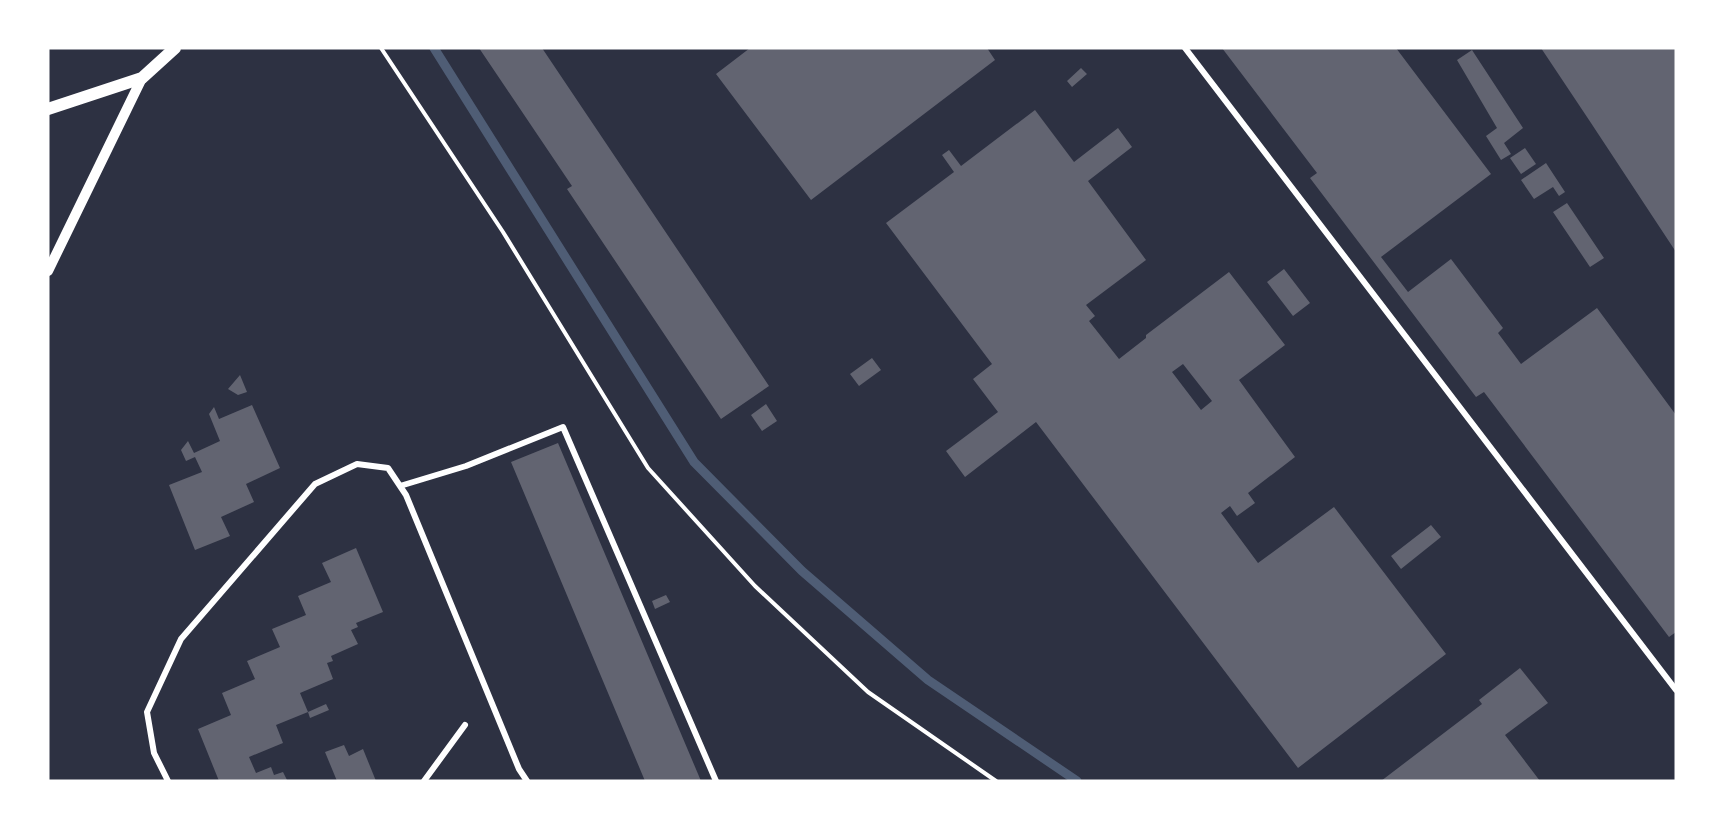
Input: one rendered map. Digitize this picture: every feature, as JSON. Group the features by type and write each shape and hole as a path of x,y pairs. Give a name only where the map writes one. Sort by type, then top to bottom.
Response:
{"main road":[{"path":"48,109 142,78 175,48"}],"street":[{"path":"1185,48 1676,690"},
{"path":"48,271 142,78"},
{"path":"400,486 466,466 563,427 716,781"},
{"path":"168,781 154,753 147,712 181,639 315,484 357,464 373,464 388,468 406,495 519,769 527,781"},
{"path":"424,781 465,725"}],"path":[{"path":"381,48 503,232 648,468 755,586 868,692 996,781"}],"building":[{"path":"479,48 542,48 769,386 721,419 567,189 572,186"},
{"path":"750,48 987,48 995,60 811,200 716,74"},
{"path":"1222,48 1396,48 1491,174 1381,257 1408,292 1451,259 1503,328 1498,333 1521,364 1597,308 1676,415 1676,632 1669,637 1484,392 1476,397 1310,178 1317,173"},
{"path":"1541,48 1676,48 1676,252 1591,123"},
{"path":"1472,50 1523,128 1504,143 1511,154 1501,160 1486,136 1497,128 1457,60"},
{"path":"1081,68 1087,74 1072,87 1067,81"},
{"path":"1035,110 1074,162 1118,128 1132,147 1088,181 1146,260 1086,305 1095,316 1089,321 1119,359 1146,338 1146,335 1229,272 1285,345 1239,380 1295,457 1248,493 1255,503 1237,516 1230,506 1221,513 1258,563 1334,507 1446,654 1298,768 1036,422 965,477 946,451 998,412 973,379 992,364 886,223 954,172 942,155 949,150 961,166","holes":["1183,364 1212,401 1201,410 1172,372"]},
{"path":"1525,148 1536,164 1521,174 1510,158"},
{"path":"1546,163 1565,192 1559,196 1553,187 1534,199 1521,180"},
{"path":"1567,203 1604,258 1590,267 1553,212"},
{"path":"1284,269 1310,303 1293,316 1267,282"},
{"path":"872,358 881,370 859,386 850,374"},
{"path":"240,375 247,392 238,395 228,389"},
{"path":"766,404 777,421 762,431 751,415"},
{"path":"252,405 280,468 246,484 254,502 221,517 230,536 195,550 169,485 202,472 195,457 186,461 181,450 188,441 194,453 220,441 209,414 214,407 219,419"},
{"path":"558,443 701,781 645,781 511,462"},
{"path":"1431,525 1441,537 1401,569 1391,556"},
{"path":"356,548 383,612 356,623 358,627 351,630 358,644 331,656 333,661 327,663 333,679 300,693 308,712 276,725 283,743 249,757 256,773 271,767 274,775 283,772 287,780 219,781 198,729 231,715 222,693 255,679 247,661 280,647 272,629 306,615 298,596 331,582 322,563"},
{"path":"666,595 670,602 655,609 652,601"},
{"path":"1520,668 1548,703 1505,735 1540,781 1381,781 1482,704 1479,700"},
{"path":"326,704 329,710 310,718 308,712"},
{"path":"344,745 349,756 363,749 376,781 337,781 325,752"}],"waterway":[{"path":"434,48 694,462 802,571 928,680 1077,781"}]}
